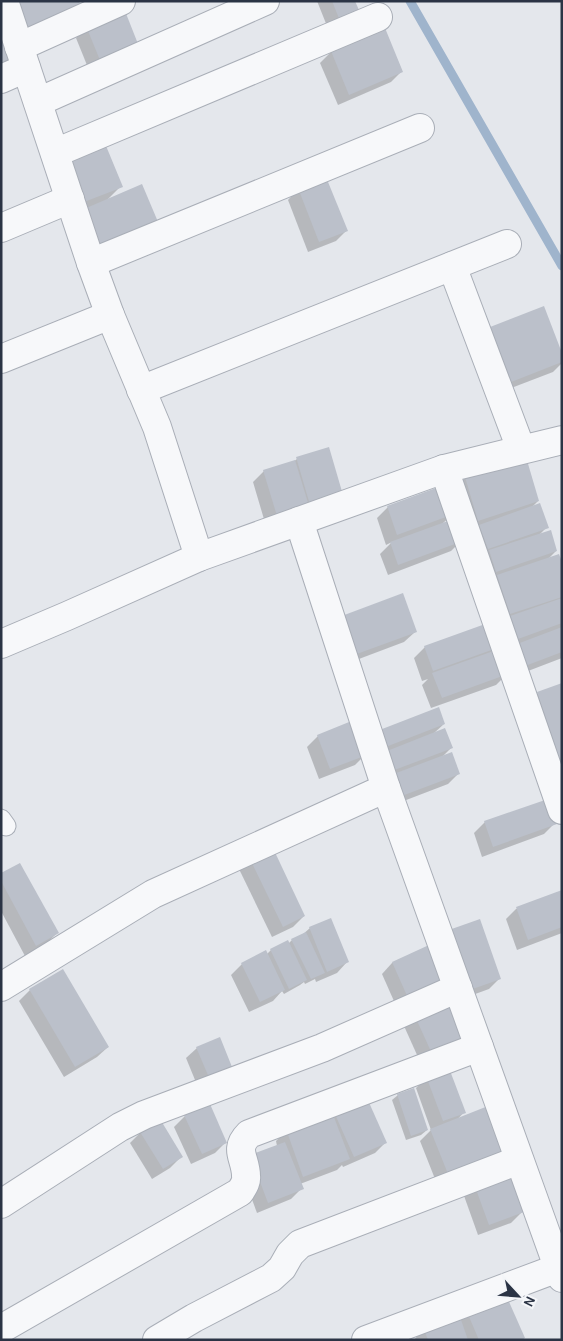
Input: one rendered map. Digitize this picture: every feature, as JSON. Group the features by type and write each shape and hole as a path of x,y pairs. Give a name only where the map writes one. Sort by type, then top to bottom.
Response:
{"street":[{"path":"4,1 91,264 156,427 199,557"},
{"path":"1,79 23,58 121,1"},
{"path":"38,102 265,1"},
{"path":"55,153 378,17"},
{"path":"91,264 420,128"},
{"path":"1,228 70,198"},
{"path":"141,390 507,244"},
{"path":"452,266 521,449"},
{"path":"1,359 110,315"},
{"path":"4,635 67,616 199,557 444,469 562,440"},
{"path":"444,469 562,810"},
{"path":"300,521 386,788 560,1273 366,1340"},
{"path":"1,987 153,894 386,788"},
{"path":"1,1204 120,1127 144,1115 322,1048 458,988"},
{"path":"1,1329 240,1192 247,1178 241,1150 242,1141 250,1134 479,1047"},
{"path":"157,1340 194,1318 271,1278 282,1268 290,1254 300,1244 519,1160"}],"building":[{"path":"10,1 79,1 83,11 25,37"},
{"path":"332,1 355,1 362,17 342,26"},
{"path":"125,11 142,54 104,70 86,26"},
{"path":"385,28 403,72 349,95 331,51"},
{"path":"1,35 12,66 1,70"},
{"path":"104,141 123,187 84,202 66,156"},
{"path":"326,177 348,231 319,242 298,188"},
{"path":"142,184 161,229 103,253 84,209"},
{"path":"544,306 562,353 562,362 506,384 485,329"},
{"path":"329,447 343,495 310,505 296,457"},
{"path":"526,457 539,501 478,521 465,477"},
{"path":"295,460 309,506 277,516 263,470"},
{"path":"444,485 454,514 397,535 387,506"},
{"path":"540,503 549,528 488,549 479,525"},
{"path":"456,518 463,541 398,565 390,542"},
{"path":"551,530 557,551 496,572 489,550"},
{"path":"559,554 562,562 562,597 510,614 497,575"},
{"path":"403,593 417,632 354,655 339,617"},
{"path":"562,598 562,623 518,639 510,616"},
{"path":"488,623 497,648 433,671 424,646"},
{"path":"562,627 562,652 525,666 517,644"},
{"path":"499,649 508,674 442,698 432,673"},
{"path":"562,683 562,764 561,764 537,692"},
{"path":"439,707 445,724 383,748 377,731"},
{"path":"354,720 367,755 330,769 317,735"},
{"path":"445,728 453,748 389,772 382,753"},
{"path":"452,752 460,774 399,797 391,775"},
{"path":"548,799 557,824 493,847 484,821"},
{"path":"272,846 305,916 283,927 249,857"},
{"path":"20,863 59,933 36,946 1,881 1,873"},
{"path":"562,890 562,927 528,940 516,907"},
{"path":"331,918 349,962 327,972 309,927"},
{"path":"480,919 501,979 467,991 446,931"},
{"path":"306,932 325,973 311,979 291,939"},
{"path":"288,940 307,980 289,989 270,949"},
{"path":"429,945 449,990 412,1007 392,962"},
{"path":"266,950 285,990 260,1002 241,963"},
{"path":"63,969 109,1047 75,1067 29,989"},
{"path":"449,998 468,1040 433,1056 414,1014"},
{"path":"220,1037 236,1077 213,1087 196,1047"},
{"path":"449,1068 466,1113 443,1121 426,1076"},
{"path":"414,1088 428,1130 411,1136 397,1094"},
{"path":"367,1098 387,1143 354,1157 334,1112"},
{"path":"210,1104 227,1143 202,1154 184,1115"},
{"path":"488,1106 506,1151 448,1174 430,1129"},
{"path":"332,1112 350,1159 303,1177 286,1129"},
{"path":"160,1119 183,1157 163,1169 140,1132"},
{"path":"285,1142 304,1189 268,1203 250,1155"},
{"path":"508,1168 524,1212 489,1225 473,1181"},
{"path":"506,1295 525,1338 522,1340 479,1340 467,1312"},
{"path":"459,1314 468,1340 428,1340 423,1327"}],"waterway":[{"path":"410,1 562,266"}]}
